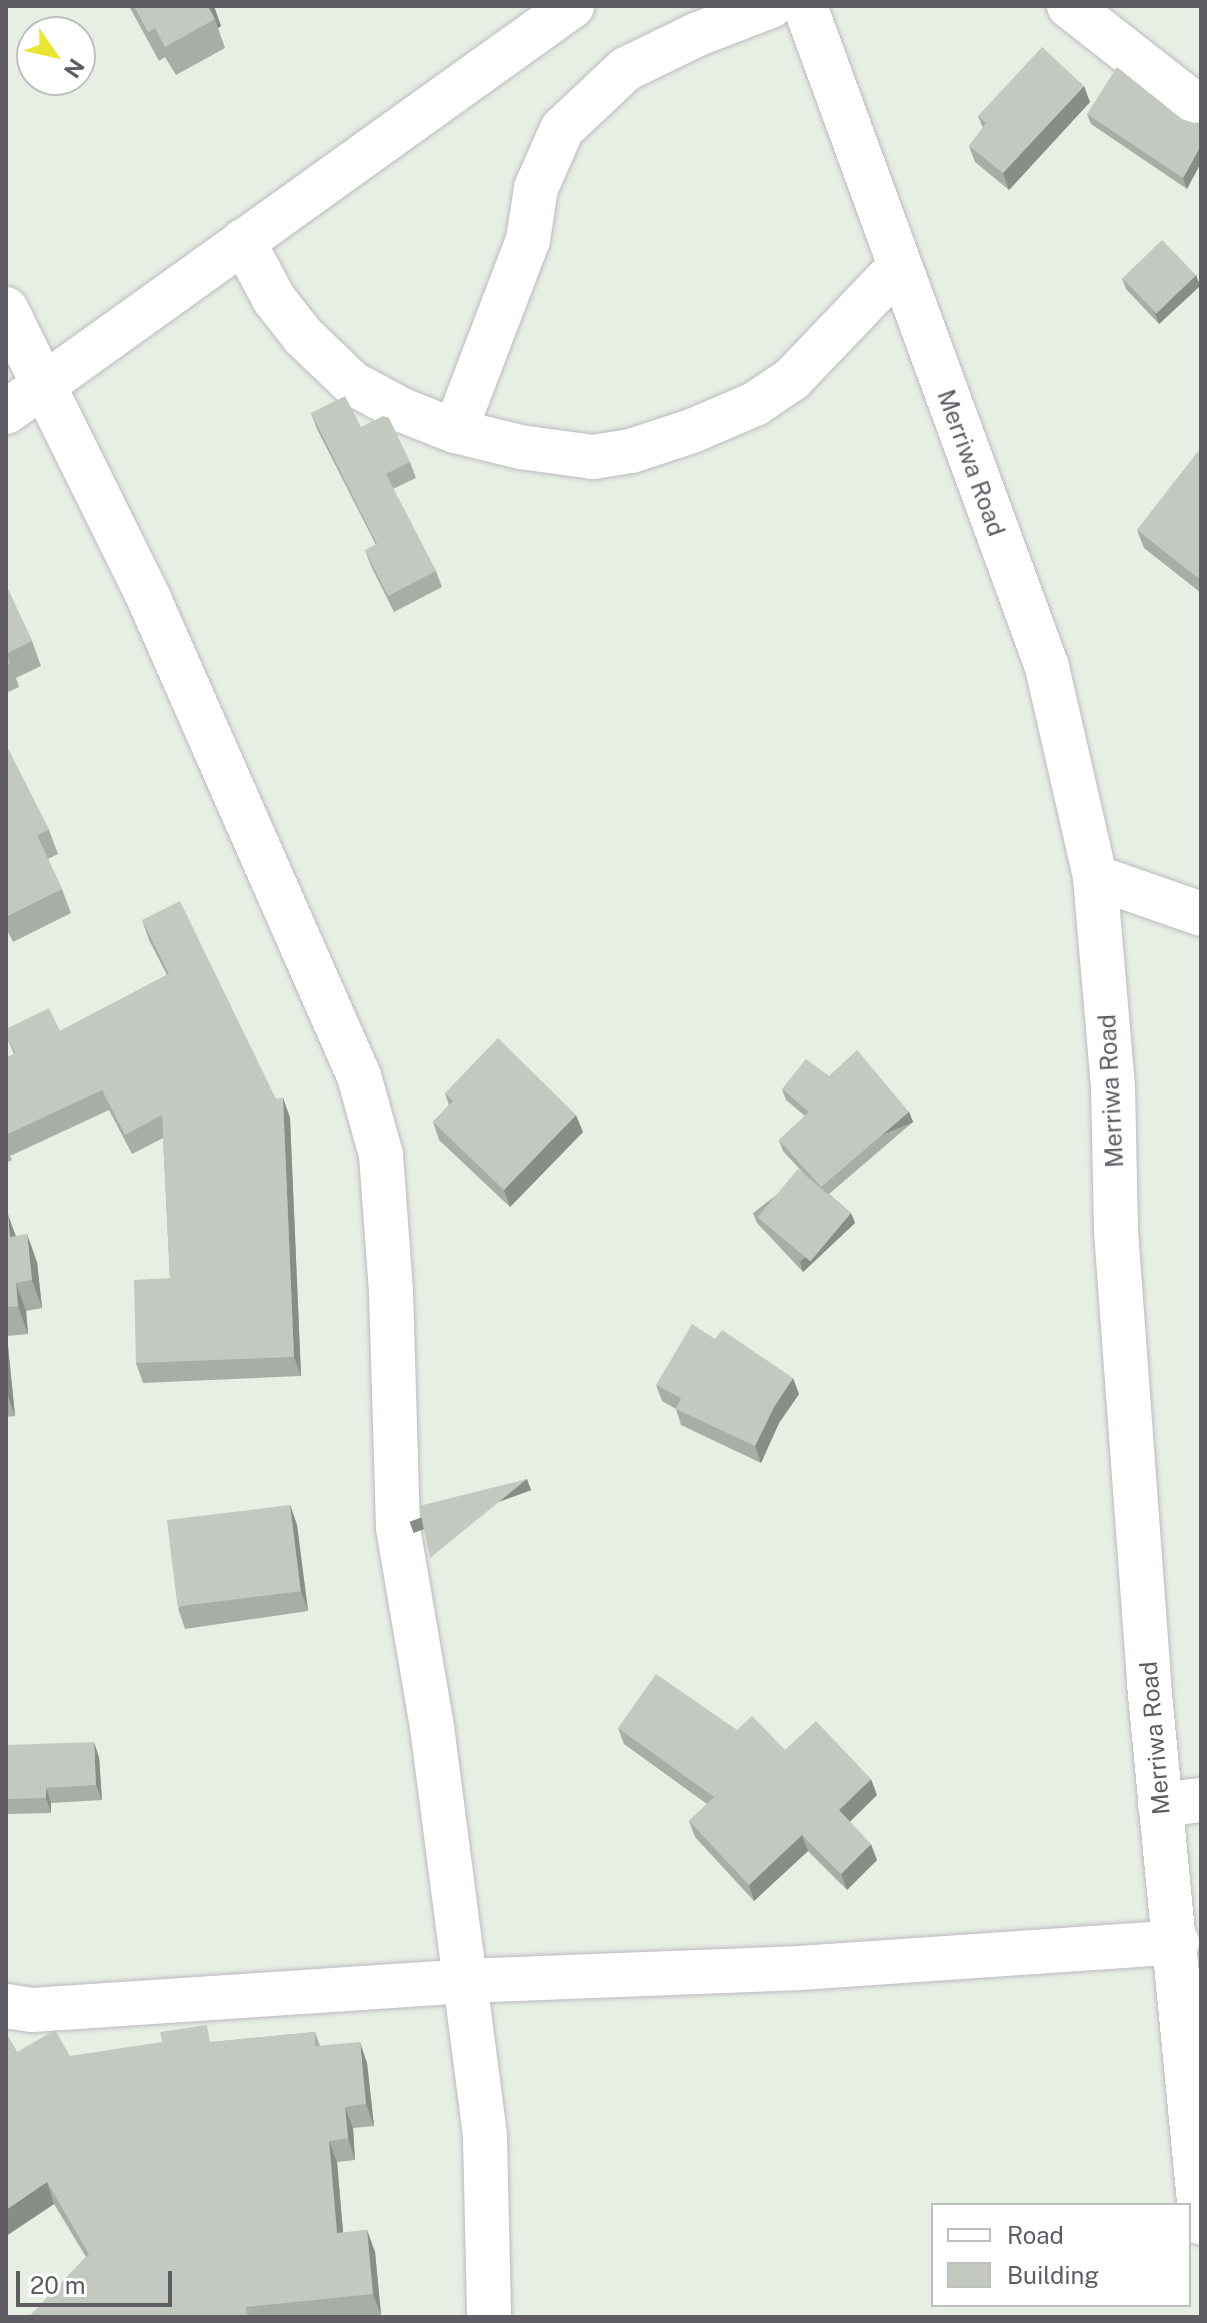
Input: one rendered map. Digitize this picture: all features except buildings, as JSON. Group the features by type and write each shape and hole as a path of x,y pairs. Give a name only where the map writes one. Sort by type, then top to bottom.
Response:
{"street":[{"path":"6,412 572,6"},
{"path":"455,431 528,240 536,188 562,129 626,69 698,34 771,6"},
{"name":"Merriwa Road","path":"805,6 898,268 1047,667 1095,877 1113,1087 1116,1231 1127,1400 1180,1803 1177,1942 1201,2222"},
{"path":"1069,6 1201,109"},
{"path":"243,241 274,299 303,336 352,383 402,410 455,431 520,447 593,457 631,451 692,431 755,404 792,379 898,268"},
{"path":"6,309 150,601 359,1076 381,1155 391,1291 398,1528 432,1727 485,2137 489,2317"},
{"path":"1095,877 1201,914"},
{"path":"6,2006 32,2010 466,1981 800,1968 1177,1942"}]}
